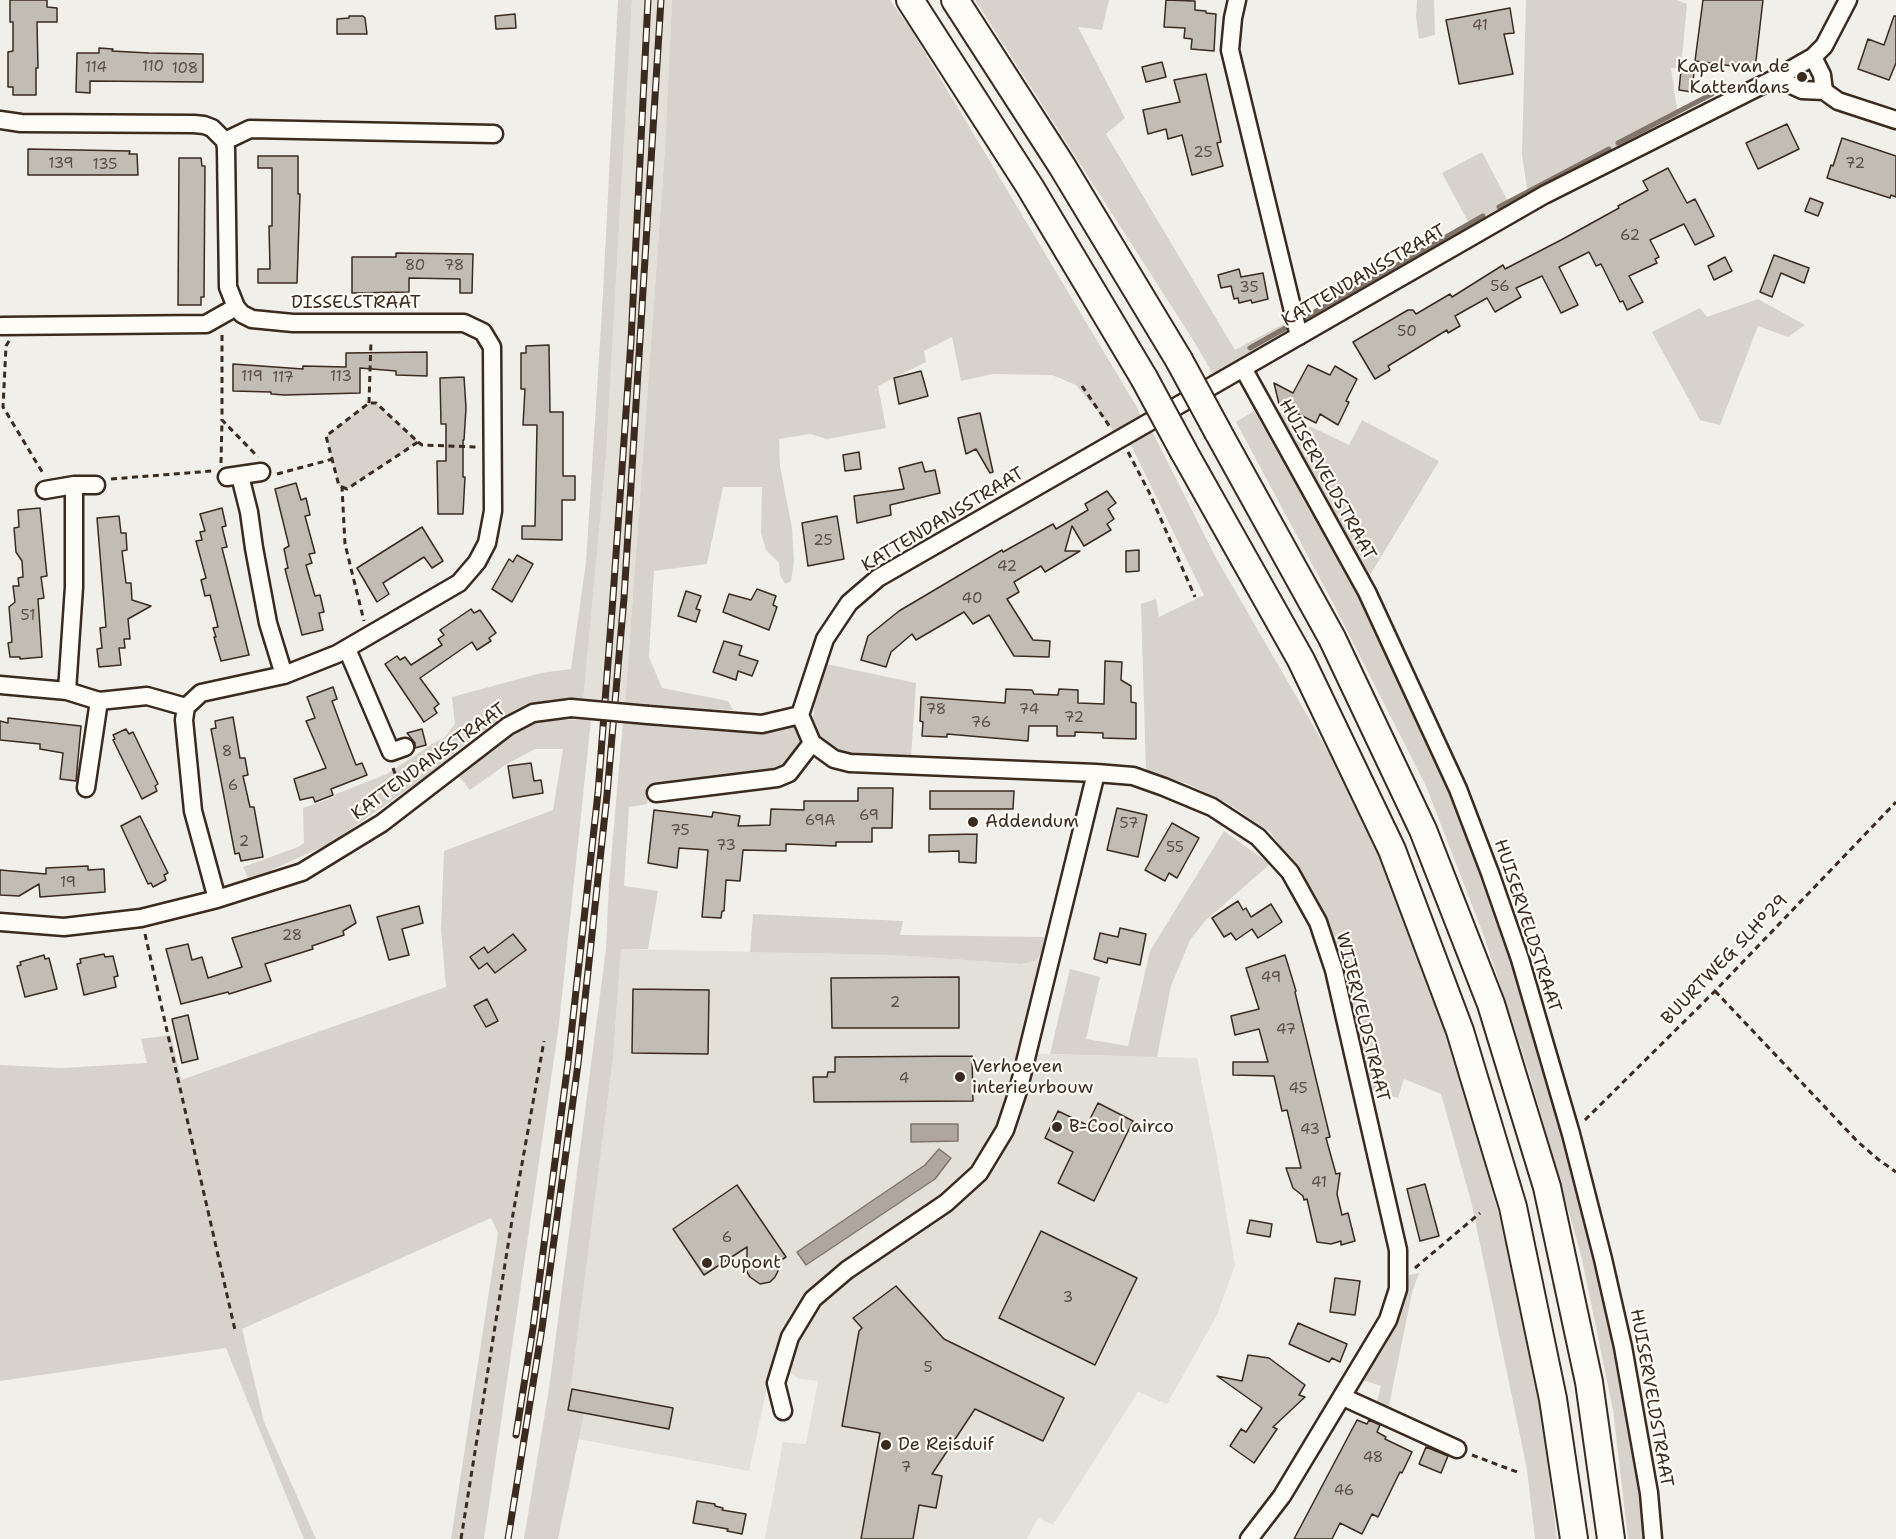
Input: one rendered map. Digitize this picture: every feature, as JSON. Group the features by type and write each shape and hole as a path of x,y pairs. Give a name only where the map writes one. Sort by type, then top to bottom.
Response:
{"highway":[{"path":"910,0 1030,187 1144,378 1301,660 1387,839 1460,1031 1513,1207 1553,1399 1574,1539"},
{"path":"956,0 1062,166 1179,360 1332,638 1423,830 1491,1004 1547,1187 1589,1382 1611,1539"}],"street":[{"path":"1237,0 1230,50 1299,336"},
{"path":"1824,92 1822,75 1813,57 1824,46 1848,0"},
{"name":"KATTENDANSSTRAAT","path":"0,922 64,927 141,918 217,899 302,872 382,823 406,802 508,726 533,713 571,708 762,724 801,715 825,639 849,603 878,578 1544,195 1813,57"},
{"path":"1776,78 1802,90 1824,92 1838,101 1896,120"},
{"path":"0,120 21,123 204,125 219,134 225,141 227,157 229,311 206,324 9,326"},
{"path":"225,141 250,129 494,134"},
{"name":"DISSELSTRAAT","path":"186,707 201,693 284,675 347,649 459,583 477,562 487,543 493,511 492,347 483,332 464,323 293,323 252,319 229,311"},
{"name":"HUISERVELDSTRAAT","path":"1243,368 1367,592 1458,789 1490,873 1520,959 1571,1134 1603,1259 1623,1347 1649,1493 1653,1539"},
{"path":"261,472 233,477 249,512 268,622 284,675"},
{"path":"49,490 74,485 96,485"},
{"path":"67,691 74,587 74,485"},
{"path":"347,649 398,750"},
{"path":"0,685 67,691 99,701 147,696 186,707 184,720 193,810 217,899"},
{"path":"86,788 99,701"},
{"path":"656,793 777,778 789,773 812,742 801,715"},
{"name":"WIJERVELDSTRAAT","path":"812,742 834,759 850,763 1133,776 1212,807 1258,837 1290,872 1318,922 1334,970 1398,1250 1398,1289 1388,1320 1343,1396 1282,1497 1249,1539"},
{"path":"783,1411 776,1383 790,1337 813,1299 847,1270 946,1203 979,1173 1005,1130 1018,1091 1096,773"},
{"path":"1343,1396 1457,1449"}],"path":[{"path":"96,485 103,479 221,470 229,311"},
{"path":"369,403 372,323"},
{"path":"9,326 3,407 49,490"},
{"path":"1082,386 1135,462 1195,597"},
{"path":"418,442 346,489 339,486 326,436 369,403 376,403 422,445 492,447"},
{"path":"222,420 258,455 261,472 266,477 333,459"},
{"path":"342,487 345,544 369,637"},
{"path":"398,750 393,768 406,802"},
{"name":"BUURTWEG SLH°29","path":"1571,1134 1715,991 1896,802"},
{"path":"141,918 235,1330"},
{"path":"1715,991 1858,1142 1896,1172"},
{"path":"461,1539 511,1226 544,1041"},
{"path":"1398,1282 1480,1213"},
{"path":"1457,1449 1518,1472"}],"shaded area":[{"path":"618,0 632,0 606,456 583,702 562,699 526,706 474,737 424,778 329,844 265,873 248,878 243,867 304,843 303,808 387,774 445,737 455,724 452,697 541,673 571,669 586,562"},
{"path":"632,0 672,0 665,149 625,705 583,702 606,456"},
{"path":"672,0 890,0 912,31 1138,409 1141,418 1123,429 1113,430 1076,385 1052,375 993,374 961,381 952,337 924,351 926,362 878,386 886,428 827,439 810,434 779,439 780,466 792,528 794,561 791,581 785,584 780,575 779,563 766,550 761,533 762,487 723,487 707,564 654,571 649,657 662,688 728,701 733,710 625,705 665,149"},
{"path":"975,0 1109,0 1102,30 1078,27 1125,118 1106,134 1235,350 1289,321 1291,332 1215,378 1195,343"},
{"path":"1417,0 1434,0 1435,35 1419,39 1416,17"},
{"path":"1526,0 1677,0 1687,4 1681,68 1671,68 1678,117 1528,195 1522,155"},
{"path":"1482,152 1510,205 1471,227 1442,173"},
{"path":"1758,299 1805,325 1788,337 1758,326 1720,425 1700,420 1652,332 1700,308 1707,317"},
{"path":"369,403 376,403 418,442 347,489 339,486 326,436"},
{"path":"1254,411 1359,592 1454,789 1516,964 1598,1263 1643,1497 1646,1539 1628,1539 1613,1410 1581,1255 1530,1076 1484,936 1426,786 1332,601 1236,422"},
{"path":"1278,411 1349,445 1362,420 1439,461 1367,580 1271,421"},
{"path":"1152,431 1215,556 1351,791 1407,921 1459,1073 1504,1233 1541,1413 1557,1539 1535,1539 1527,1469 1486,1272 1471,1201 1441,1094 1404,1079 1398,1098 1369,1089 1341,962 1322,910 1270,832 1227,803 1188,784 1146,771 1141,604 1156,599 1159,617 1204,595 1130,443"},
{"path":"826,664 916,683 911,758 852,756 835,751 821,738 813,718 815,700"},
{"path":"549,719 591,720 559,1024 484,1539 451,1539 498,1233 491,1218 242,1329 264,1422 316,1539 304,1539 226,1348 0,1381 0,1065 62,1068 147,1063 141,1039 171,1035 181,1080 446,987 441,929 444,851 553,810 563,749 535,749 505,765 470,790 458,775 526,726"},
{"path":"623,722 754,733 793,724 797,727 804,742 782,770 651,786 647,804 629,807 624,886 658,891 648,949 621,949 613,1058 568,1410 584,1413 558,1539 524,1539 549,1389 606,949 609,883"},
{"path":"1224,831 1270,864 1205,921 1190,940 1171,986 1157,1057 1050,1054 1070,969 1100,977 1086,1039 1128,1046 1150,951"},
{"path":"753,914 903,921 900,935 1046,937 1043,951 1035,961 1021,964 895,955 750,952"},
{"path":"621,949 896,955 1021,964 1035,961 1043,951 1010,1087 990,1142 965,1174 937,1200 836,1268 809,1293 795,1311 774,1355 749,1471 578,1439 584,1413 568,1410 613,1058"},
{"path":"1037,1054 1197,1058 1235,1265 1217,1315 1167,1404 1138,1392 1053,1525 1038,1518 1027,1539 765,1539 783,1442 806,1444 818,1381 799,1379 789,1372 803,1333 820,1307 846,1281 948,1214 979,1186 999,1163 1029,1092"},
{"path":"911,1124 958,1124 958,1141 911,1142"},
{"path":"939,1149 951,1158 935,1179 806,1265 797,1252 925,1165"},
{"path":"1419,1273 1412,1293 1388,1410 1376,1405 1381,1386 1363,1380 1384,1348 1402,1307 1409,1275"}],"building":[{"path":"10,0 47,0 47,7 57,8 57,22 37,22 36,95 13,95 13,87 8,87 8,52 13,51"},
{"path":"1166,0 1195,1 1195,10 1216,14 1214,51 1191,49 1192,39 1184,38 1185,28 1164,27"},
{"path":"1703,0 1763,0 1755,69 1695,61"},
{"path":"1510,8 1514,33 1504,34 1513,74 1459,84 1446,20"},
{"path":"515,14 516,28 496,29 495,16"},
{"path":"349,16 365,18 367,34 337,34 337,19 349,18"},
{"path":"1894,16 1896,16 1896,63 1889,80 1858,69 1868,39 1884,45"},
{"path":"99,48 113,49 112,51 203,54 203,82 90,81 90,93 76,92 77,53 99,53"},
{"path":"1162,62 1166,77 1146,82 1142,67"},
{"path":"1681,70 1694,72 1692,92 1679,90"},
{"path":"1206,74 1221,142 1217,143 1223,166 1192,175 1182,135 1168,139 1166,129 1148,134 1143,110 1180,102 1174,80"},
{"path":"1787,124 1799,149 1758,169 1746,143"},
{"path":"1842,138 1896,156 1896,197 1891,195 1890,198 1827,178"},
{"path":"28,149 130,151 129,154 137,154 138,175 28,175"},
{"path":"258,156 298,156 298,194 300,194 297,283 258,283 258,269 270,269 269,226 272,226 272,168 258,168"},
{"path":"179,158 201,158 202,166 205,166 204,297 201,297 201,305 178,305"},
{"path":"1668,168 1687,203 1695,199 1714,236 1695,245 1684,224 1650,240 1659,257 1655,259 1657,263 1629,276 1643,302 1627,310 1623,301 1620,302 1601,264 1596,266 1589,252 1559,267 1578,305 1561,313 1542,276 1516,288 1521,297 1495,312 1487,298 1455,316 1460,326 1448,333 1447,330 1388,366 1390,370 1375,379 1353,342 1408,310 1413,310 1416,314 1450,294 1452,297 1503,265 1505,269 1619,208 1618,206 1648,190 1643,181"},
{"path":"1810,198 1823,203 1818,216 1805,211"},
{"path":"396,253 473,254 472,293 460,293 460,279 409,278 409,292 352,293 352,257 396,257"},
{"path":"1774,255 1809,268 1804,283 1781,273 1772,297 1760,292"},
{"path":"1725,257 1732,271 1714,280 1708,266"},
{"path":"1239,269 1241,277 1263,273 1268,299 1239,303 1238,298 1234,299 1231,286 1221,288 1218,275"},
{"path":"549,345 550,412 563,412 563,476 575,476 575,500 562,500 562,540 522,539 522,526 535,526 537,425 523,425 525,389 521,389 521,353 526,353 526,346"},
{"path":"427,352 427,376 396,375 396,371 360,368 360,393 284,395 271,394 271,392 233,391 233,364 303,369 303,366 346,367 346,353"},
{"path":"1308,365 1330,375 1335,366 1357,379 1338,425 1320,414 1316,423 1279,404 1274,383 1293,393"},
{"path":"921,371 928,396 899,404 894,378"},
{"path":"464,377 466,408 463,440 463,477 465,477 463,514 438,514 437,461 446,461 446,424 441,424 440,378"},
{"path":"980,413 993,472 990,473 976,449 966,454 958,418"},
{"path":"859,452 861,469 845,471 843,455"},
{"path":"922,462 925,472 935,470 940,493 890,505 891,515 857,523 854,496 904,489 899,468"},
{"path":"296,483 301,500 306,498 310,515 305,516 315,553 309,554 312,563 306,565 315,596 320,595 324,612 319,613 323,630 302,635 285,569 288,568 284,549 289,546 275,489"},
{"path":"1107,491 1116,503 1108,509 1114,519 1107,524 1111,530 1084,546 1072,526 1065,551 1080,551 1045,572 1041,566 1014,582 1019,592 1007,599 1033,640 1050,641 1049,657 1014,656 989,615 973,624 964,612 916,640 912,634 891,652 886,667 861,660 868,636 899,611 1002,550 1003,552 1053,524 1056,529 1088,510 1085,504"},
{"path":"40,508 47,576 41,577 44,598 38,599 42,657 20,659 20,657 10,657 8,643 12,642 9,607 15,602 13,586 19,586 18,578 23,577 22,561 16,552 14,528 19,527 18,510"},
{"path":"222,508 226,526 222,527 227,547 222,548 249,655 221,661 213,628 218,627 210,595 205,596 201,580 206,578 196,541 202,540 200,532 205,531 200,514"},
{"path":"119,516 121,533 126,533 127,550 122,551 126,583 131,583 132,600 151,606 128,619 130,639 124,639 125,648 119,648 121,665 99,667 97,649 102,648 100,628 106,627 97,518"},
{"path":"837,516 844,559 808,566 802,523"},
{"path":"422,527 443,561 432,568 424,557 383,583 389,594 377,602 357,568"},
{"path":"1139,550 1139,571 1126,572 1126,551"},
{"path":"517,555 533,564 512,602 492,589 509,559 513,562"},
{"path":"757,589 776,596 773,605 777,607 769,630 723,612 729,594 751,600"},
{"path":"686,591 701,596 696,609 700,610 696,622 678,616"},
{"path":"471,609 474,613 480,610 496,633 489,638 491,641 477,650 472,642 420,678 439,704 434,708 437,713 424,722 385,664 397,656 400,660 405,657 411,665 442,645 438,639 444,635 440,630"},
{"path":"724,641 742,646 739,655 758,661 752,676 738,671 736,680 713,672"},
{"path":"1105,661 1122,662 1121,680 1131,686 1131,702 1136,703 1136,739 1103,738 1103,733 1075,732 1075,736 1057,736 1057,726 1029,726 1028,741 947,734 947,737 922,736 921,697 1005,703 1006,689 1032,690 1034,694 1058,695 1059,689 1078,690 1078,703 1104,704"},
{"path":"333,687 337,699 332,701 356,765 362,763 367,775 331,789 333,795 315,802 313,797 300,800 294,779 326,768 306,721 315,718 307,697"},
{"path":"233,717 240,758 245,758 248,775 243,776 250,807 254,807 263,857 241,861 239,853 235,854 211,729 216,728 215,721"},
{"path":"8,718 81,726 76,781 60,779 63,753 40,749 40,744 0,740 0,721 8,723"},
{"path":"126,729 129,734 133,732 158,784 155,786 157,791 142,799 113,740 115,739 113,735"},
{"path":"422,729 426,745 415,748 415,743 407,733"},
{"path":"531,763 534,781 541,780 543,793 513,798 508,766"},
{"path":"858,788 893,788 892,828 872,828 872,842 836,842 836,846 786,844 786,851 743,850 740,881 726,880 724,911 722,911 721,918 702,917 708,850 679,848 677,868 648,863 654,810 712,817 713,812 740,816 738,826 770,825 771,809 804,810 804,801 858,801"},
{"path":"930,791 1014,791 1013,809 930,809"},
{"path":"1117,808 1147,815 1138,857 1107,850"},
{"path":"140,816 168,873 164,875 166,880 153,887 151,883 148,884 121,826"},
{"path":"1172,823 1199,838 1177,878 1169,873 1165,881 1145,870"},
{"path":"977,834 976,863 959,862 959,851 929,852 929,835"},
{"path":"88,866 88,870 104,869 105,892 40,897 39,884 19,896 0,895 0,870 46,874 46,868"},
{"path":"1238,901 1251,917 1271,904 1282,922 1258,938 1252,929 1236,940 1231,933 1224,937 1212,918"},
{"path":"350,905 356,923 343,931 344,935 312,946 313,949 265,964 271,981 229,994 228,992 181,1004 166,949 188,944 192,960 202,957 208,978 242,967 232,938"},
{"path":"419,906 423,923 402,929 409,955 389,960 377,917"},
{"path":"1120,928 1146,934 1140,965 1108,958 1107,963 1094,959 1100,933 1118,937"},
{"path":"513,934 526,950 495,973 487,963 479,969 470,957 484,947 488,953"},
{"path":"104,954 105,957 113,956 118,976 114,977 116,987 84,995 77,964 81,963 80,959"},
{"path":"44,955 45,959 49,958 57,989 25,997 17,966 21,965 20,962"},
{"path":"1285,955 1296,991 1330,1137 1326,1138 1336,1174 1340,1173 1337,1194 1342,1215 1348,1213 1355,1241 1341,1245 1341,1241 1331,1244 1317,1242 1307,1199 1304,1200 1303,1196 1293,1188 1286,1168 1301,1168 1287,1110 1282,1111 1274,1076 1233,1075 1233,1062 1268,1062 1259,1029 1235,1035 1231,1016 1259,1009 1246,968"},
{"path":"959,977 959,1028 832,1028 831,978"},
{"path":"633,989 709,990 708,1054 632,1053"},
{"path":"487,999 498,1021 486,1027 474,1006"},
{"path":"188,1015 198,1059 182,1063 172,1019"},
{"path":"972,1056 973,1101 814,1102 813,1077 827,1077 828,1072 835,1072 835,1057"},
{"path":"1098,1103 1133,1121 1094,1201 1058,1183 1073,1152 1045,1138 1058,1111 1087,1125"},
{"path":"1425,1184 1439,1236 1420,1241 1407,1189"},
{"path":"737,1185 786,1257 778,1262 778,1271 770,1282 760,1284 750,1277 747,1272 747,1247 704,1275 673,1229"},
{"path":"1250,1220 1272,1224 1270,1237 1247,1233"},
{"path":"1041,1231 1137,1278 1095,1365 999,1318"},
{"path":"1335,1278 1360,1281 1355,1315 1330,1312"},
{"path":"896,1286 944,1339 1064,1398 1043,1441 975,1409 932,1474 942,1476 936,1508 919,1505 913,1539 861,1539 880,1433 842,1426 859,1331 862,1328 853,1318"},
{"path":"1298,1323 1347,1344 1340,1362 1332,1358 1329,1362 1289,1344"},
{"path":"1248,1355 1269,1358 1305,1385 1299,1395 1305,1397 1273,1427 1277,1429 1254,1463 1230,1446 1241,1429 1246,1432 1262,1408 1217,1376 1242,1381"},
{"path":"572,1389 673,1408 669,1429 568,1410"},
{"path":"1357,1420 1367,1424 1369,1420 1380,1425 1377,1432 1386,1437 1385,1439 1412,1452 1402,1473 1400,1472 1378,1517 1372,1514 1362,1534 1340,1523 1332,1539 1294,1539"},
{"path":"1426,1447 1448,1456 1441,1473 1419,1464"},
{"path":"697,1501 715,1504 723,1508 722,1510 746,1514 742,1534 727,1531 728,1529 693,1523"}],"waterway":[{"path":"1618,143 1712,94"},
{"path":"1499,207 1609,149"},
{"path":"1306,317 1483,216"},
{"path":"1250,348 1289,326 1290,322"}],"railway":[{"path":"516,1435 533,1328 568,1063 598,793 631,341 648,0"},
{"path":"508,1539 542,1328 578,1064 607,795 624,598 661,0"}],"place":[{"name":"Kapel van de Kattendans","path":"1802,77"},
{"name":"Addendum","path":"973,822"},
{"name":"Verhoeven interieurbouw","path":"960,1077"},
{"name":"B-Cool airco","path":"1057,1127"},
{"name":"Dupont","path":"707,1263"},
{"name":"De Reisduif","path":"886,1445"}]}
